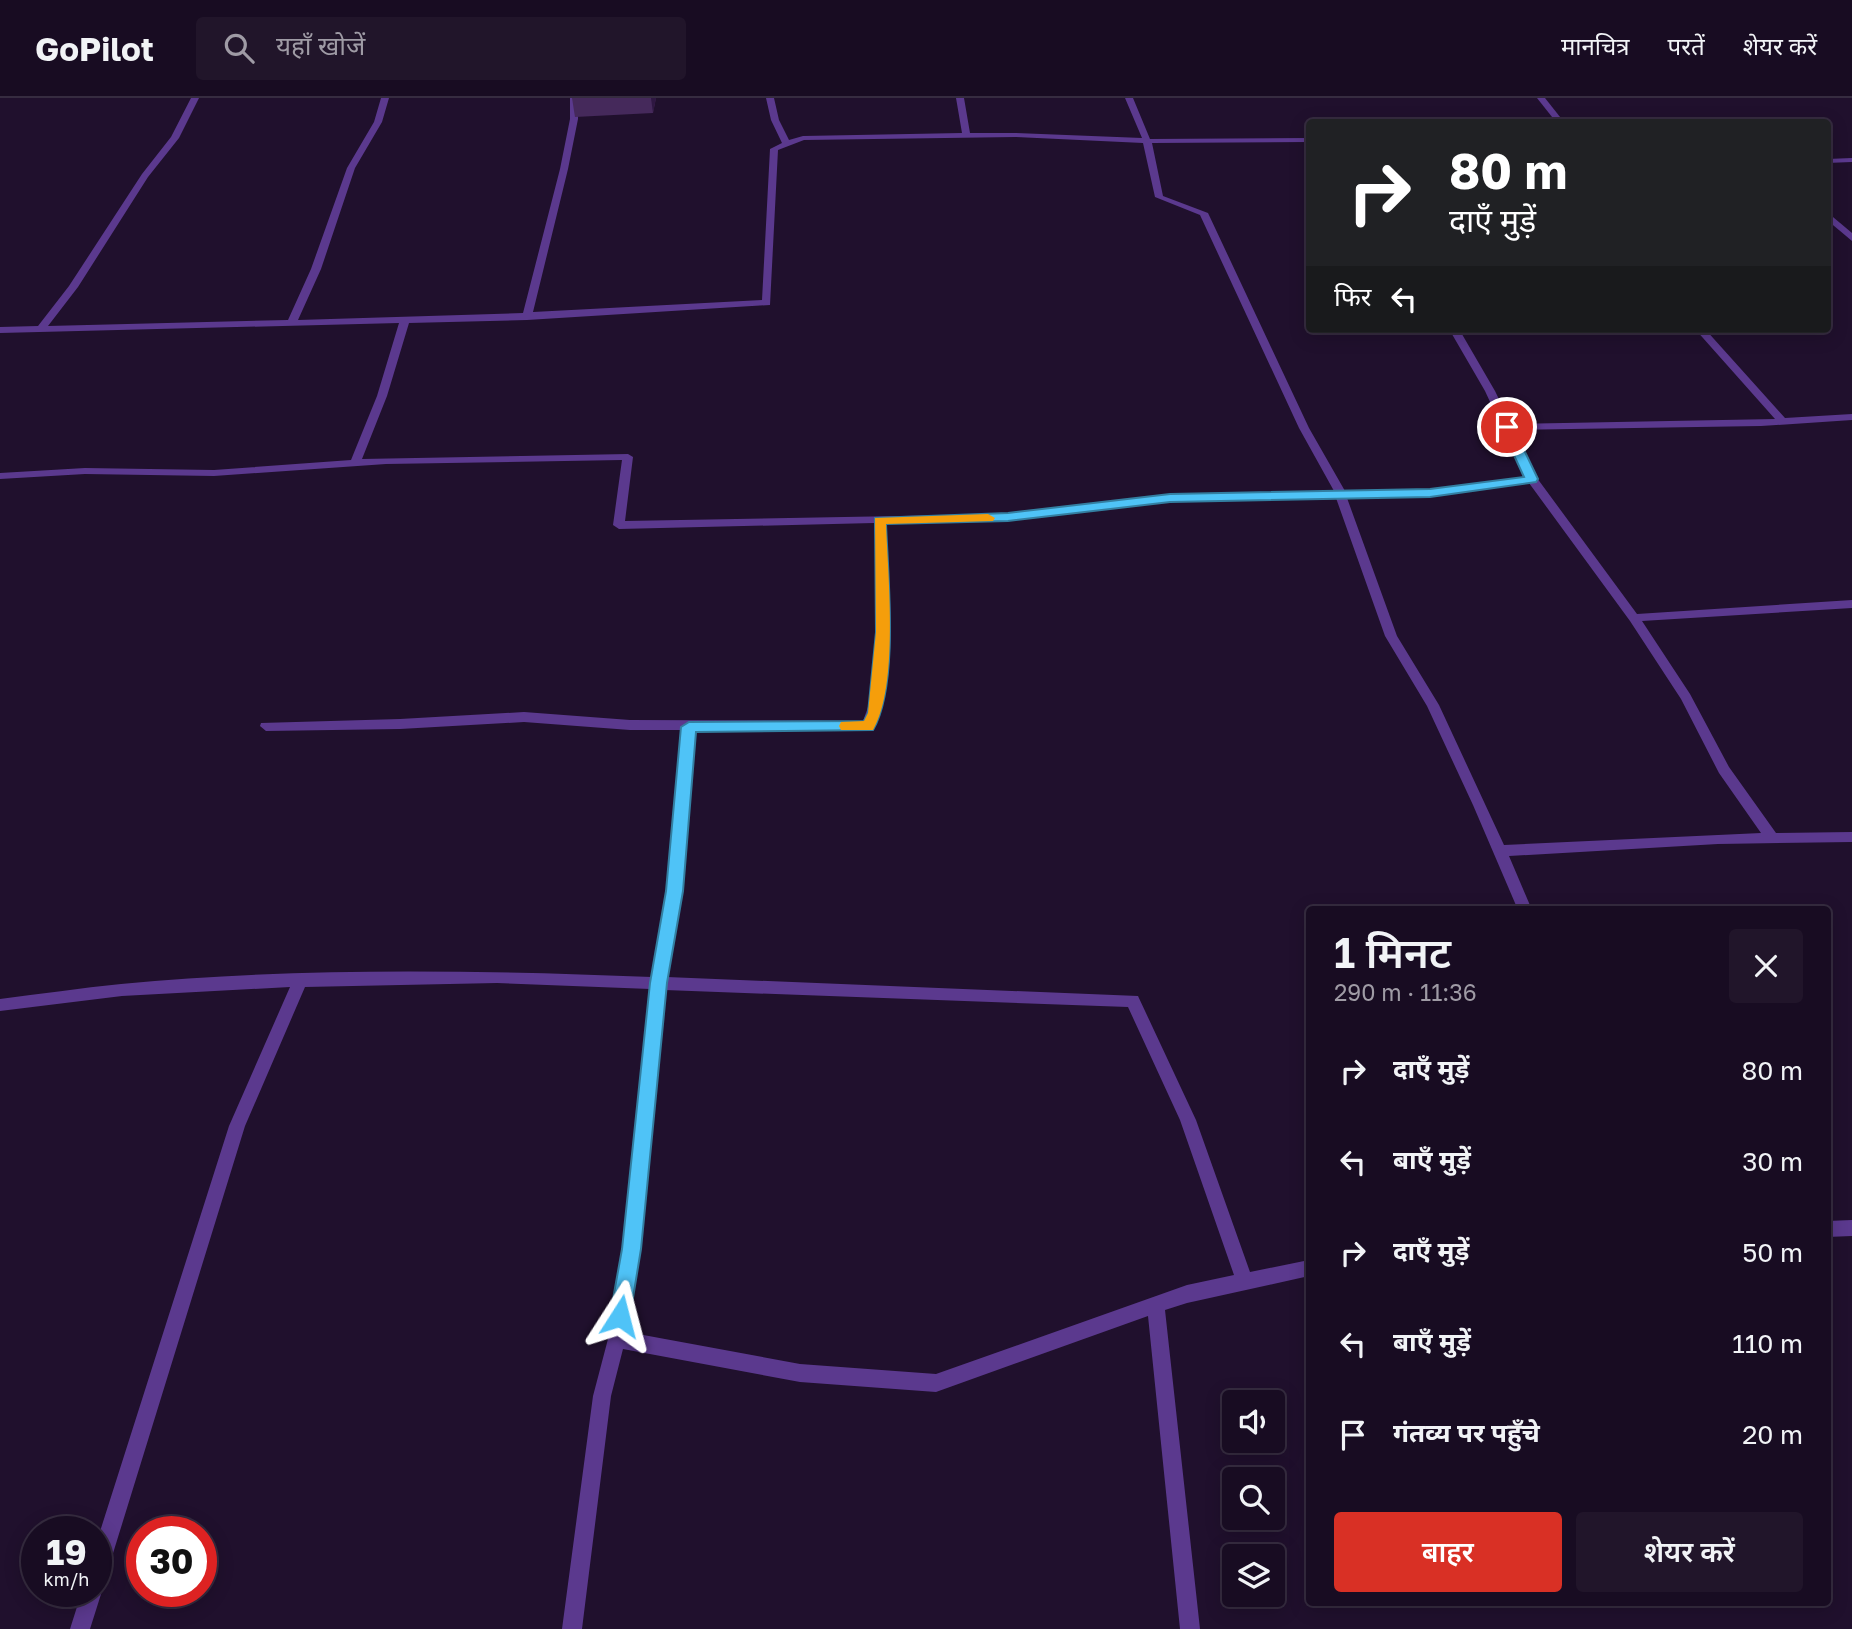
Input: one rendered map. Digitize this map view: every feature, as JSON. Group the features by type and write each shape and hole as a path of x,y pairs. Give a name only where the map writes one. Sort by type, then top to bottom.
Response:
{"street":[{"path":"40,330 73,287 145,176 175,138 195,98"},
{"path":"292,323 316,269 351,168 378,122 385,98"},
{"path":"527,317 564,169 574,119 574,98"},
{"path":"770,98 775,120 787,145"},
{"path":"960,98 966,136"},
{"path":"1129,98 1147,141 1159,197 1204,213 1304,428 1339,494 1391,636 1433,705 1523,906"},
{"path":"1541,98 1558,119"},
{"path":"0,331 527,317 767,303 771,249 770,185 774,149 803,138 966,136 1147,141 1306,140"},
{"path":"1831,161 1852,160"},
{"path":"1831,219 1852,239"},
{"path":"355,463 382,396 405,320"},
{"path":"1456,333 1532,479 1634,618 1686,697 1724,770 1773,839"},
{"path":"1704,333 1783,422"},
{"path":"1507,427 1783,422 1852,417"},
{"path":"0,476 85,471 214,474 355,463 628,457 619,525 1008,517 1170,498 1430,493 1532,479"},
{"path":"266,726 400,724 524,717 630,726 868,726 876,713 883,632 879,520"},
{"path":"1634,618 1852,604"},
{"path":"572,1629 602,1396 617,1339 632,1249 658,983 674,891 689,727"},
{"path":"1500,852 1718,839 1852,837"},
{"path":"0,1005 122,990 300,981 497,976 1133,1001 1188,1120 1245,1281"},
{"path":"112,1525 237,1126 300,981"},
{"path":"1831,1229 1852,1228"},
{"path":"617,1339 800,1373 936,1383 1187,1294 1306,1269"},
{"path":"1156,1305 1190,1629"},
{"path":"80,1629 87,1607"}],"slow traffic":[{"path":"846,726 868,726 876,713 883,632 879,520 988,518"}],"route":[{"path":"620,1316 632,1249 646,1082 658,983 674,891 689,727 868,726 876,713 883,632 879,520 1008,517 1083,506 1170,498 1265,494 1430,493 1532,479 1507,427"}]}
